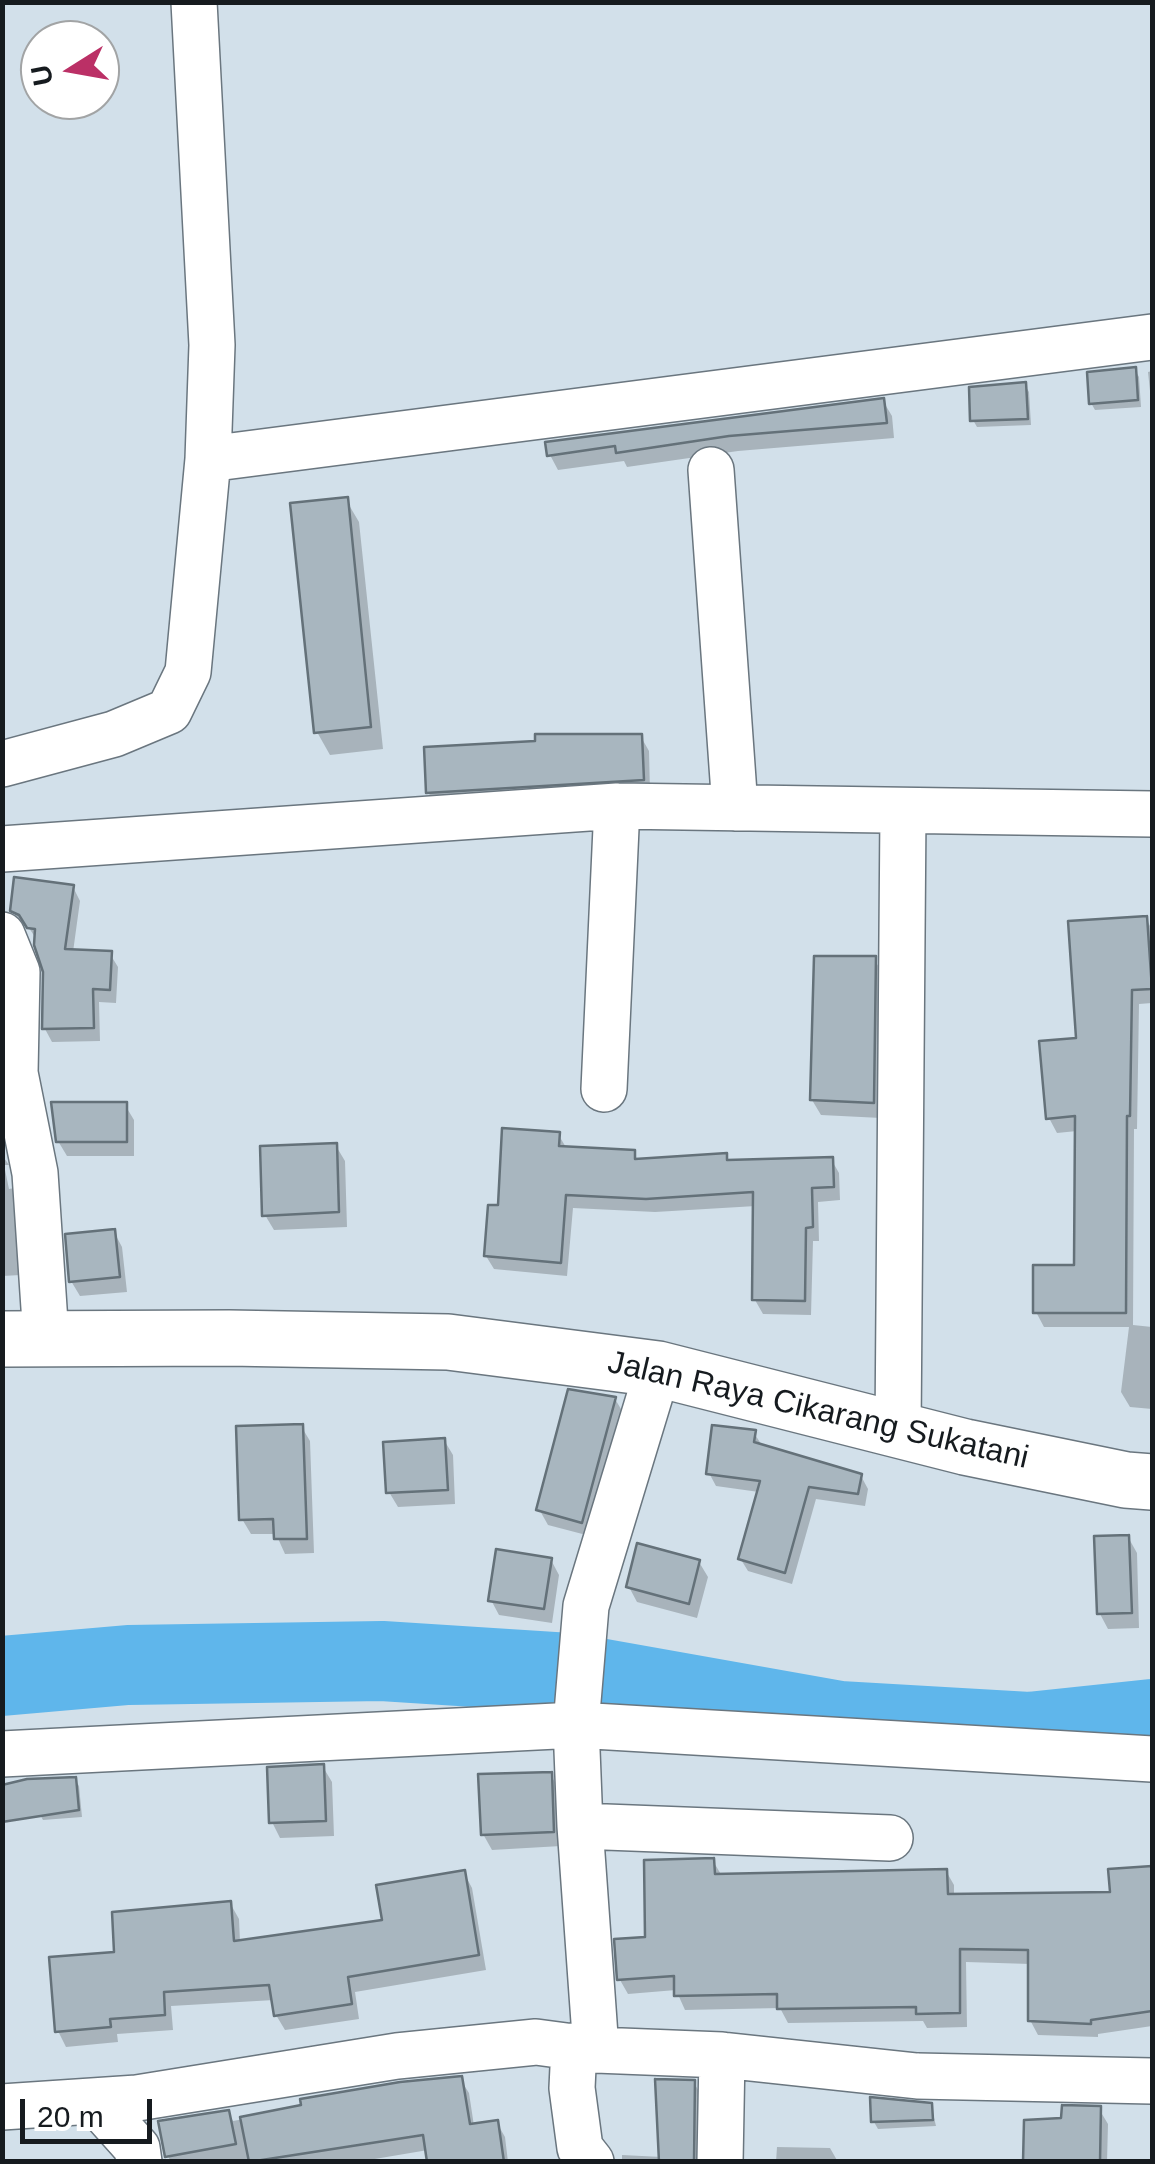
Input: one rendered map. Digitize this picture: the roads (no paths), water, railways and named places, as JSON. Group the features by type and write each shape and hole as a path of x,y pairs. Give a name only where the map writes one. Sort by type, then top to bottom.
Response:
{"main road":[{"name":"Jalan Raya Cikarang Sukatani","path":"24,1338 448,1342 658,1370 964,1448 1152,1482"}],"street":[{"path":"2,764 114,734 169,710 188,672 208,449 212,345 194,2"},
{"path":"208,449 1152,337"},
{"path":"711,470 735,808"},
{"path":"604,1089 616,806"},
{"path":"2,849 616,806 903,811 1152,827"},
{"path":"898,1430 903,811"},
{"path":"2,935 17,972 15,1073 35,1173 24,1338"},
{"path":"590,2162 580,2148 572,2088 585,2048 577,1718 586,1606 658,1370"},
{"path":"2,1754 577,1718 1152,1759"},
{"path":"580,1826 890,1838"},
{"path":"2,2106 137,2098 396,2056 536,2042 722,2055 916,2076 1152,2081"},
{"path":"720,2162 722,2055"},
{"path":"95,2101 137,2148 140,2162"}],"waterway":[{"path":"2,1676 128,1665 382,1661 569,1673 839,1721 1029,1732 1152,1719"}]}
